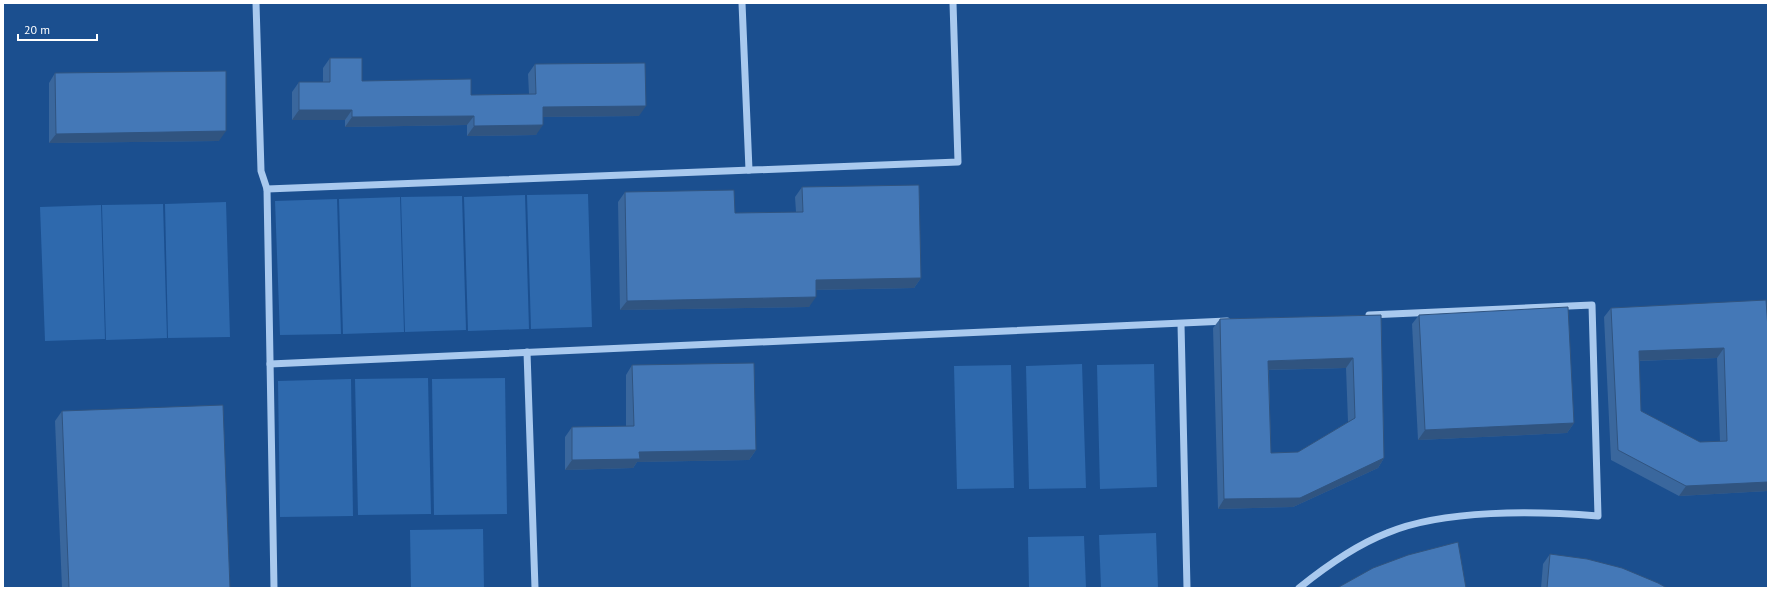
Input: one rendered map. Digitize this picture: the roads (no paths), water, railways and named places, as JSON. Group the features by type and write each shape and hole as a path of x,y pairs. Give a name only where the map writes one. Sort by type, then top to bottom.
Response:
{"street":[{"path":"256,3 261,171 267,189 274,588"},
{"path":"742,3 749,170"},
{"path":"267,189 958,162 953,3"},
{"path":"1299,588 1349,553 1387,532 1432,520 1514,513 1561,513 1598,516 1592,305 1363,315"},
{"path":"270,364 1236,321"},
{"path":"1181,324 1187,588"},
{"path":"527,352 535,588"}]}
